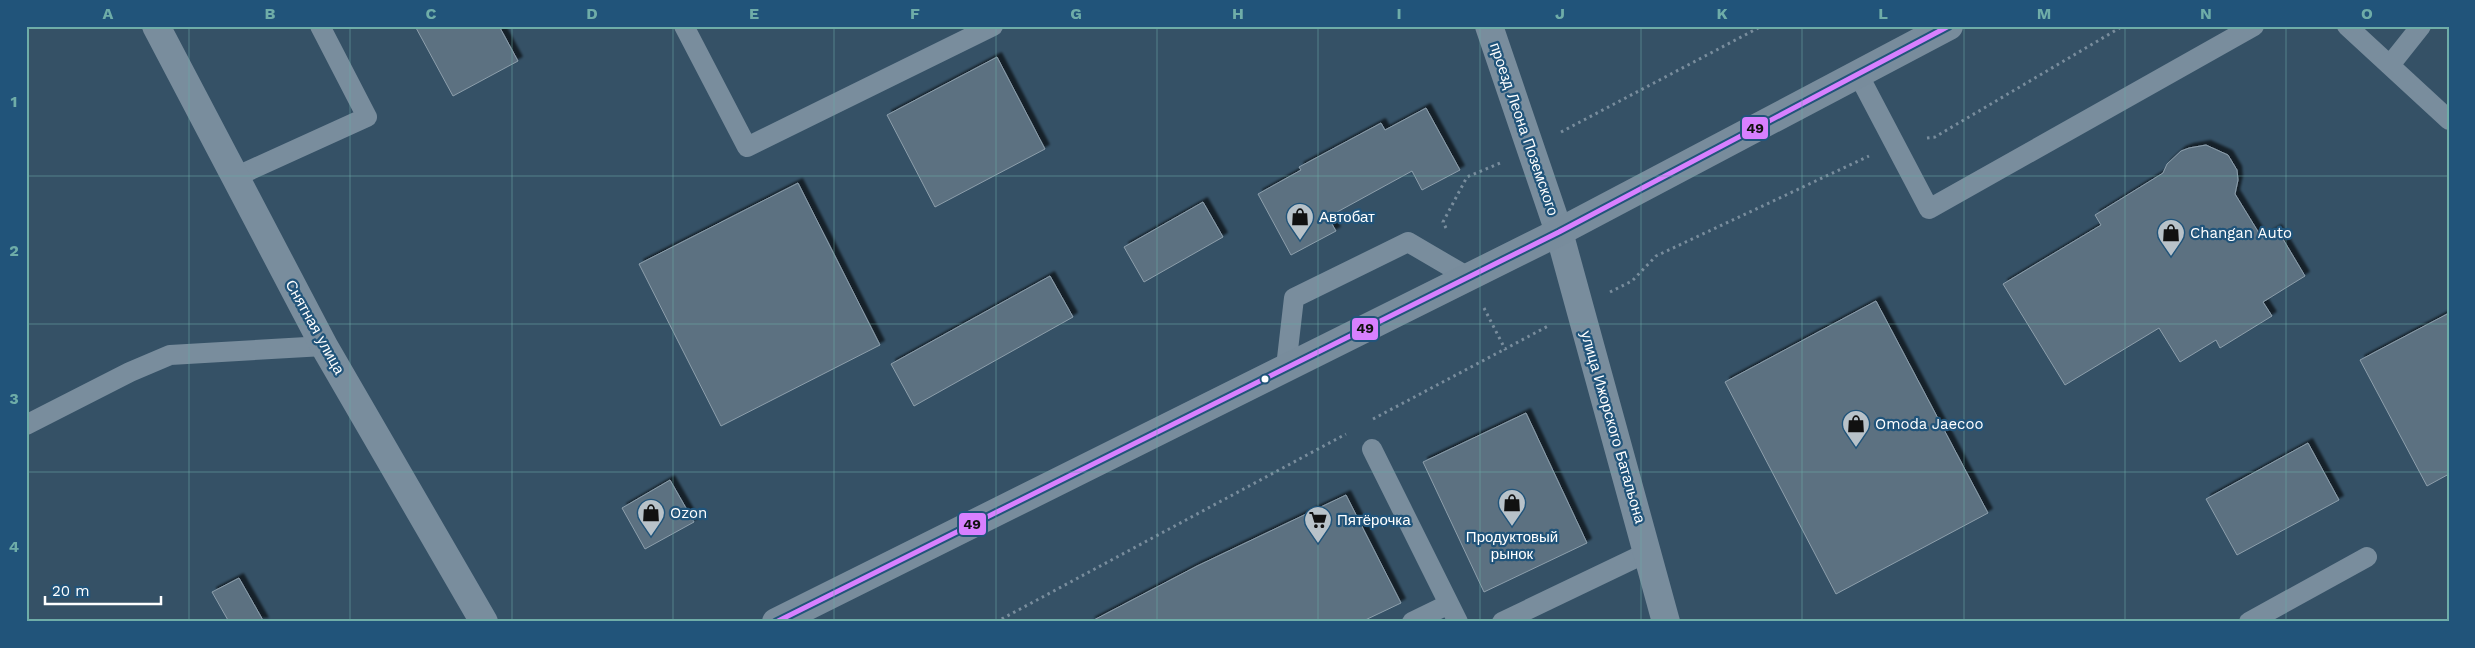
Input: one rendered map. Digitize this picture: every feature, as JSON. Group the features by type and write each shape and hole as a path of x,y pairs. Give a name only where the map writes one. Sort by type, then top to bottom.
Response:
{"main road":[{"path":"776,622 1559,232 1949,26"}],"street":[{"name":"Снятная улица","path":"156,26 324,346 484,622"},
{"name":"проезд Леона Поземского","path":"1489,26 1559,232"},
{"name":"улица Ижорского Батальона","path":"1559,232 1666,622"}],"lane":[{"path":"235,177 367,117 320,26"},
{"path":"684,26 747,147 993,26"},
{"path":"1858,74 1929,209 2254,26"},
{"path":"2347,26 2449,120"},
{"path":"2390,65 2421,26"},
{"path":"1286,368 1294,298 1408,242 1468,277"},
{"path":"26,425 130,372 170,355 324,346"},
{"path":"1372,448 1458,622"},
{"path":"1502,622 1648,552"},
{"path":"2249,622 2367,558"},
{"path":"1412,622 1449,604"}],"path":[{"path":"1370,420 1505,349"},
{"path":"996,622 1354,429"}],"building":[{"path":"415,26 499,26 518,61 453,96"},
{"path":"997,57 1045,149 935,207 887,115"},
{"path":"1426,108 1460,170 1422,190 1412,171 1328,217 1336,231 1291,255 1258,194 1301,170 1299,167 1381,123 1385,130"},
{"name":"Changan Auto","path":"2206,145 2228,155 2237,170 2238,180 2235,194 2262,238 2277,229 2305,276 2263,302 2272,316 2220,348 2216,340 2180,362 2159,328 2065,385 2003,284 2101,225 2095,215 2163,173 2167,164 2181,151"},
{"path":"798,183 880,345 721,426 639,264"},
{"path":"1203,202 1223,237 1144,282 1124,247"},
{"path":"1050,276 1073,317 914,406 891,364"},
{"name":"Omoda Jaecoo","path":"1876,301 1988,513 1836,594 1725,382"},
{"path":"2449,313 2449,474 2427,486 2360,360"},
{"path":"1526,413 1587,543 1484,592 1423,462"},
{"path":"2308,443 2339,500 2237,555 2206,499"},
{"path":"670,480 694,522 645,549 622,508"},
{"path":"1346,495 1401,603 1361,622 1090,622 1197,566"},
{"path":"239,578 264,622 229,622 212,592"}],"transit line":[{"name":"49","path":"776,622 1559,232 1949,26"}],"place":[{"name":"Автобат","path":"1300,241"},
{"name":"Changan Auto","path":"2171,257"},
{"name":"Omoda Jaecoo","path":"1856,448"},
{"name":"Продуктовый рынок","path":"1512,527"},
{"name":"Ozon","path":"651,537"},
{"name":"Пятёрочка","path":"1318,544"}]}
